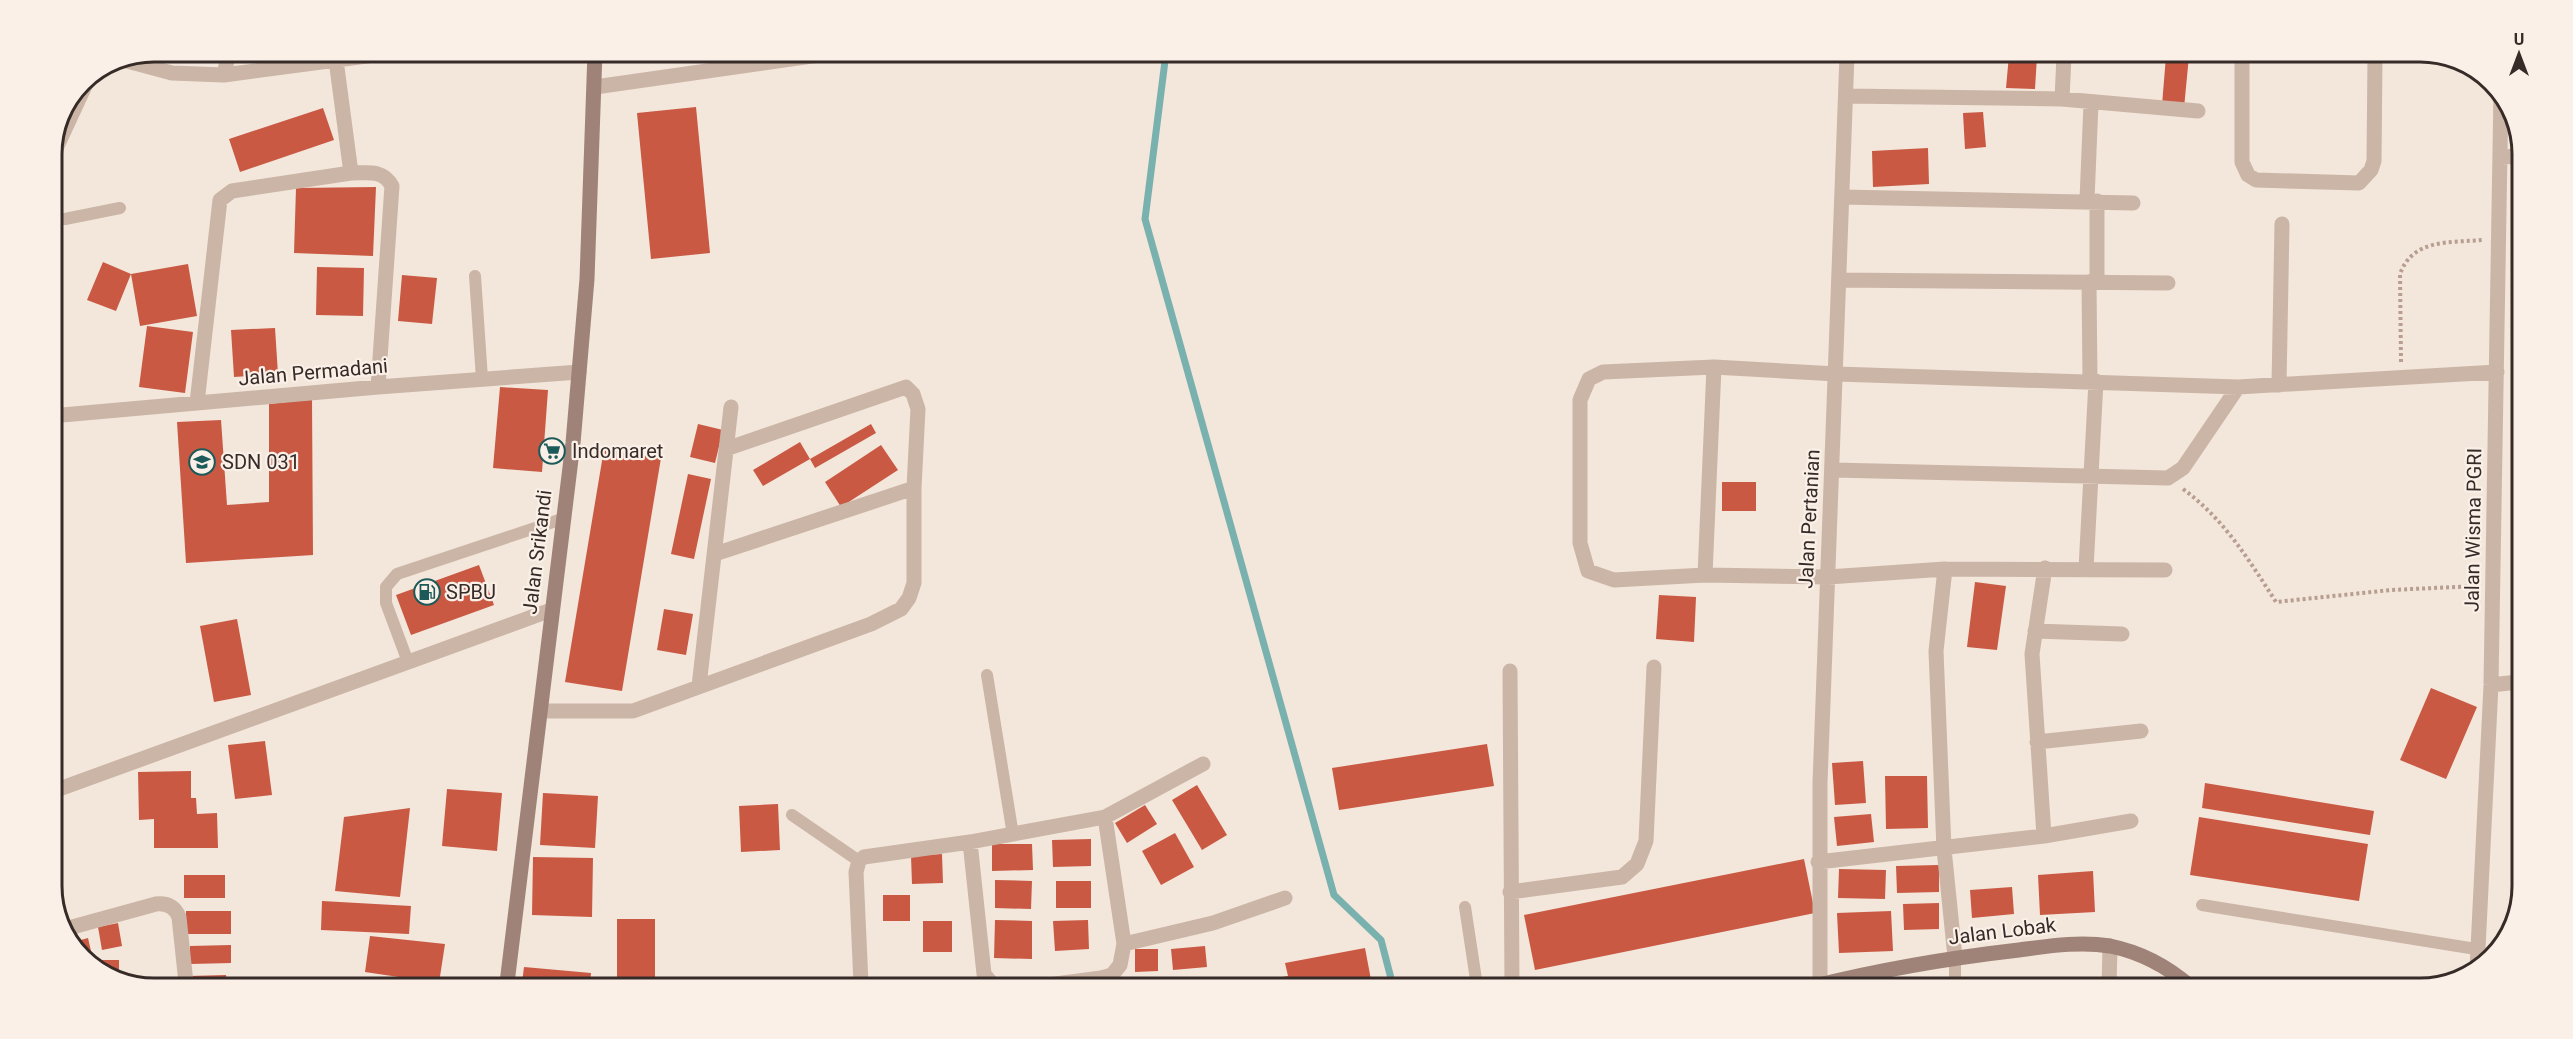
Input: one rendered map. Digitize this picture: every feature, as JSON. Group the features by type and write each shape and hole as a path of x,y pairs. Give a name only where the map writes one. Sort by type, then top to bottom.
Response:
{"main road":[{"name":"Jalan Srikandi","path":"508,978 541,711 579,372 587,279 595,61"},
{"name":"Jalan Lobak","path":"1850,978 1955,957 2076,943 2110,946 2150,960 2181,978"}],"street":[{"path":"224,75 227,61"},
{"path":"134,63 172,74 224,75 329,61"},
{"path":"336,61 351,173"},
{"path":"595,87 777,61"},
{"name":"Jalan Pertanian","path":"1815,978 1847,61"},
{"path":"2062,99 2064,61"},
{"path":"2241,61 2242,162 2248,175 2256,180 2359,183 2371,170 2374,161 2375,61"},
{"path":"1846,96 2062,99 2198,111"},
{"path":"64,130 78,101"},
{"path":"2086,569 2092,476 2091,103"},
{"name":"Jalan Wisma PGRI","path":"2476,959 2494,586 2501,111"},
{"path":"2501,157 2511,157"},
{"path":"197,403 220,200 232,191 351,173 379,173 388,178 392,186 378,387"},
{"path":"1842,197 2133,203"},
{"path":"2279,385 2282,224"},
{"path":"1839,280 2168,283"},
{"path":"2165,570 1945,568 1828,577 1706,575 1614,580 1588,571 1580,543 1580,400 1589,379 1603,372 1713,367 1837,374 2238,387 2497,372"},
{"path":"1706,575 1713,367"},
{"name":"Jalan Permadani","path":"62,416 378,387 579,372"},
{"path":"541,711 633,711 871,624 901,609 909,598 914,583 914,488 918,409 913,394 906,387 726,449"},
{"path":"1833,470 2168,478 2183,468 2238,387"},
{"path":"699,686 731,407"},
{"path":"715,554 914,488"},
{"path":"1945,568 1936,651 1944,849 1955,957"},
{"path":"2044,836 2032,654 2045,568"},
{"path":"62,788 551,610"},
{"path":"2035,631 2122,634"},
{"path":"1510,892 1622,878 1637,864 1646,841 1654,667"},
{"path":"1510,671 1512,978"},
{"path":"2491,685 2512,683"},
{"path":"2037,742 2141,731"},
{"path":"861,978 856,872 859,861 870,856 1013,835 1105,817 1203,764"},
{"path":"1093,978 1112,975 1120,965 1124,944 1105,817"},
{"path":"1818,862 2044,836 2131,821"},
{"path":"970,842 984,974 987,978"},
{"path":"1124,944 1213,923 1285,898"},
{"path":"71,927 156,904 168,905 174,908 179,917 185,978"},
{"path":"2109,978 2110,946"}],"lane":[{"path":"62,219 120,208"},
{"path":"475,276 482,379"},
{"path":"408,662 386,603 386,587 397,574 562,519"},
{"path":"987,675 1013,835"},
{"path":"792,815 859,861"},
{"path":"2202,905 2476,950"},
{"path":"1465,907 1476,978"},
{"path":"1955,957 1956,978"}],"path":[{"path":"2401,377 2400,274 2404,262 2413,252 2426,245 2499,239"},
{"path":"2168,478 2197,499 2233,537 2276,602 2391,590 2494,586"}],"building":[{"path":"2008,61 2037,61 2035,89 2006,88"},
{"path":"2166,61 2189,61 2184,108 2162,105"},
{"path":"696,107 710,253 651,259 637,113"},
{"path":"323,108 334,140 240,172 229,139"},
{"path":"1983,112 1986,147 1965,149 1963,113"},
{"path":"1928,148 1929,184 1873,187 1872,151"},
{"path":"376,187 373,256 294,253 296,188"},
{"path":"103,262 131,274 116,311 87,300"},
{"path":"188,264 197,316 140,326 131,274"},
{"path":"317,267 364,268 363,316 316,315"},
{"path":"402,275 437,278 432,324 398,321"},
{"path":"147,326 193,332 185,393 139,387"},
{"path":"275,328 278,374 234,377 231,330"},
{"path":"500,387 548,390 542,472 493,468"},
{"name":"SDN 031","path":"312,399 313,555 186,563 177,422 221,420 227,505 269,502 269,404"},
{"path":"698,424 723,430 715,463 690,457"},
{"path":"871,424 876,433 815,468 810,459"},
{"path":"800,442 810,459 763,486 753,470"},
{"path":"881,445 898,470 841,507 825,482"},
{"path":"604,449 661,458 622,691 565,682"},
{"path":"688,474 711,479 694,559 671,554"},
{"path":"1722,482 1756,482 1756,511 1722,511"},
{"path":"479,565 494,605 411,635 396,595"},
{"path":"1975,582 2006,586 1997,650 1967,647"},
{"path":"1659,595 1696,597 1694,642 1656,639"},
{"path":"664,609 693,614 686,655 657,650"},
{"path":"237,619 251,695 214,702 200,626"},
{"path":"2431,688 2477,707 2446,779 2400,760"},
{"path":"265,741 272,795 235,799 228,745"},
{"path":"1487,744 1494,786 1339,810 1332,768"},
{"path":"1863,761 1866,803 1835,805 1832,763"},
{"path":"191,771 191,798 196,798 197,814 217,813 218,848 154,848 154,819 139,820 138,772"},
{"path":"1885,776 1927,776 1928,828 1886,829"},
{"path":"2205,783 2374,811 2370,835 2202,808"},
{"path":"1197,785 1227,835 1202,850 1172,800"},
{"path":"447,789 502,793 497,851 442,846"},
{"path":"543,793 598,796 595,848 540,845"},
{"path":"778,804 780,850 741,852 739,806"},
{"path":"1145,805 1157,824 1127,843 1115,823"},
{"path":"410,808 400,897 335,891 344,817"},
{"path":"1871,814 1874,842 1837,846 1834,817"},
{"path":"2199,817 2368,844 2359,901 2190,875"},
{"path":"1175,833 1194,867 1161,885 1142,851"},
{"path":"1091,839 1091,866 1053,867 1052,840"},
{"path":"992,844 1032,844 1033,870 992,871"},
{"path":"942,854 943,883 912,884 911,856"},
{"path":"533,857 593,858 592,917 532,915"},
{"path":"1804,859 1815,913 1535,970 1524,915"},
{"path":"1939,865 1939,892 1897,893 1896,866"},
{"path":"1839,869 1886,870 1885,899 1838,898"},
{"path":"2093,871 2095,912 2040,915 2038,875"},
{"path":"184,875 225,875 225,898 184,898"},
{"path":"995,880 1032,881 1031,909 995,908"},
{"path":"1056,881 1091,881 1091,908 1056,908"},
{"path":"2012,887 2014,914 1972,918 1970,890"},
{"path":"883,895 910,895 910,921 883,921"},
{"path":"322,901 411,906 409,934 321,930"},
{"path":"1939,903 1939,929 1904,930 1903,904"},
{"path":"186,911 231,911 231,934 186,934"},
{"path":"1891,911 1893,951 1839,953 1837,913"},
{"path":"617,919 655,919 655,978 617,978"},
{"path":"995,920 1032,921 1032,959 994,958"},
{"path":"1088,920 1089,949 1055,951 1053,921"},
{"path":"923,921 952,921 952,952 923,952"},
{"path":"118,923 122,946 102,950 98,927"},
{"path":"370,936 445,944 440,978 405,978 365,972"},
{"path":"88,938 92,954 88,951 79,940"},
{"path":"231,945 231,963 190,964 190,946"},
{"path":"1205,946 1207,967 1173,970 1171,949"},
{"path":"1365,948 1371,978 1276,978 1288,976 1285,963"},
{"path":"1135,949 1158,949 1158,971 1135,972"},
{"path":"99,960 119,960 119,971"},
{"path":"524,967 591,973 591,978 523,978"},
{"path":"226,975 226,978 189,978 189,976"}],"waterway":[{"path":"1165,61 1145,219 1334,895 1381,940 1391,978"}],"place":[{"name":"Indomaret","path":"552,451"},
{"name":"SDN 031","path":"202,462"},
{"name":"SPBU","path":"427,592"}]}
